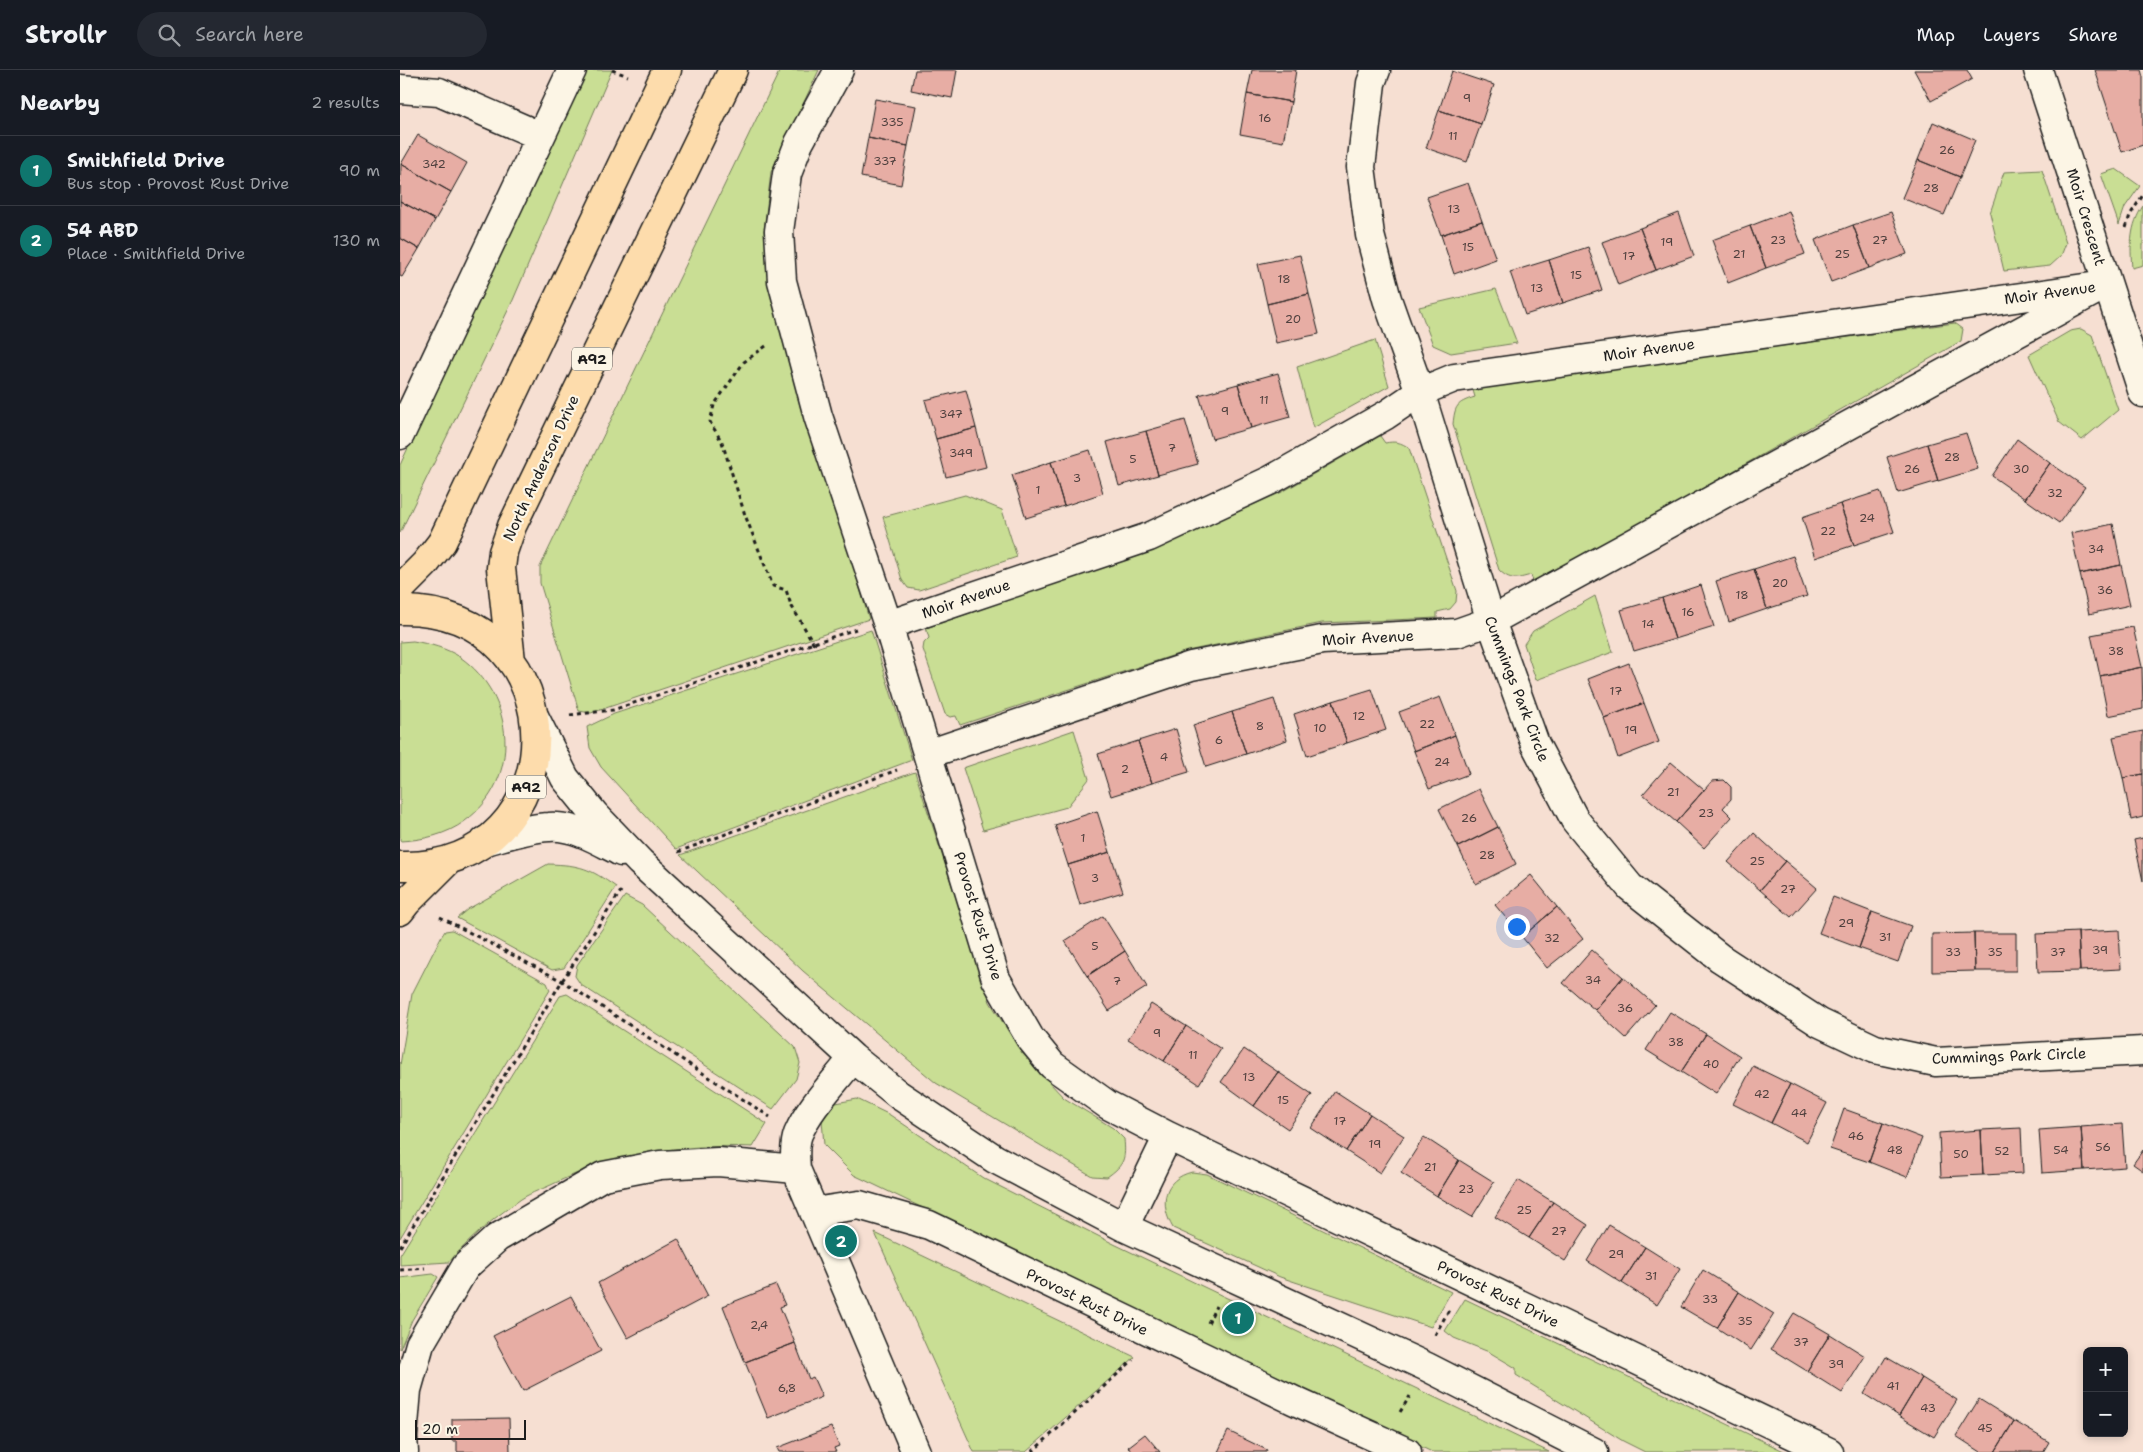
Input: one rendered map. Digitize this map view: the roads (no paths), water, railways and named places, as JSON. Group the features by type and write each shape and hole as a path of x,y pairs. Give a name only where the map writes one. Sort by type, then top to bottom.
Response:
{"main road":[{"path":"400,589 425,564 442,542 667,70"},
{"name":"North Anderson Drive","path":"512,661 502,568 503,552 512,526 733,70"},
{"name":"A92","path":"400,610 423,610 457,618 487,636 512,661 527,688 536,718 536,746 532,774 521,799 505,822 485,841 468,852 449,860 420,866 400,866"},
{"name":"A92","path":"403,906 449,860"}],"street":[{"path":"400,435 572,70"},
{"path":"839,70 800,143 787,174 779,231 782,281 818,416 888,624"},
{"name":"Cummings Park Circle","path":"1376,70 1371,84 1361,167 1370,235 1387,299 1420,392 1491,621 1535,744 1575,820 1630,888 1720,958 1820,1023 1874,1049 1936,1062 2143,1051"},
{"name":"Moir Crescent","path":"2038,70 2143,393"},
{"path":"400,90 439,92 540,136"},
{"name":"Moir Avenue","path":"888,624 1150,537 1271,480 1386,415 1420,392 1454,378 2107,284"},
{"name":"Moir Avenue","path":"928,754 1192,666 1322,640 1457,633 1491,621 2107,284"},
{"name":"Provost Rust Drive","path":"888,624 996,979 1030,1038 1052,1065 1108,1105 1168,1136 1829,1452"},
{"path":"536,718 565,778 595,815 640,862 853,1058 899,1095 995,1159 1124,1227 1427,1366 1594,1452"},
{"path":"485,841 537,829 562,828 593,837 640,862"},
{"path":"853,1058 812,1110 798,1135 794,1153 796,1169 916,1452"},
{"path":"1124,1227 1168,1136"},
{"path":"404,1452 403,1437 407,1390 420,1344 466,1266 497,1238 602,1176 660,1165 718,1162 796,1169"},
{"name":"Provost Rust Drive","path":"814,1212 858,1204 929,1225 1160,1337 1407,1452"}],"place":[{"name":"54 ABD","path":"841,1241"},
{"name":"Smithfield Drive","path":"1238,1318"}]}
